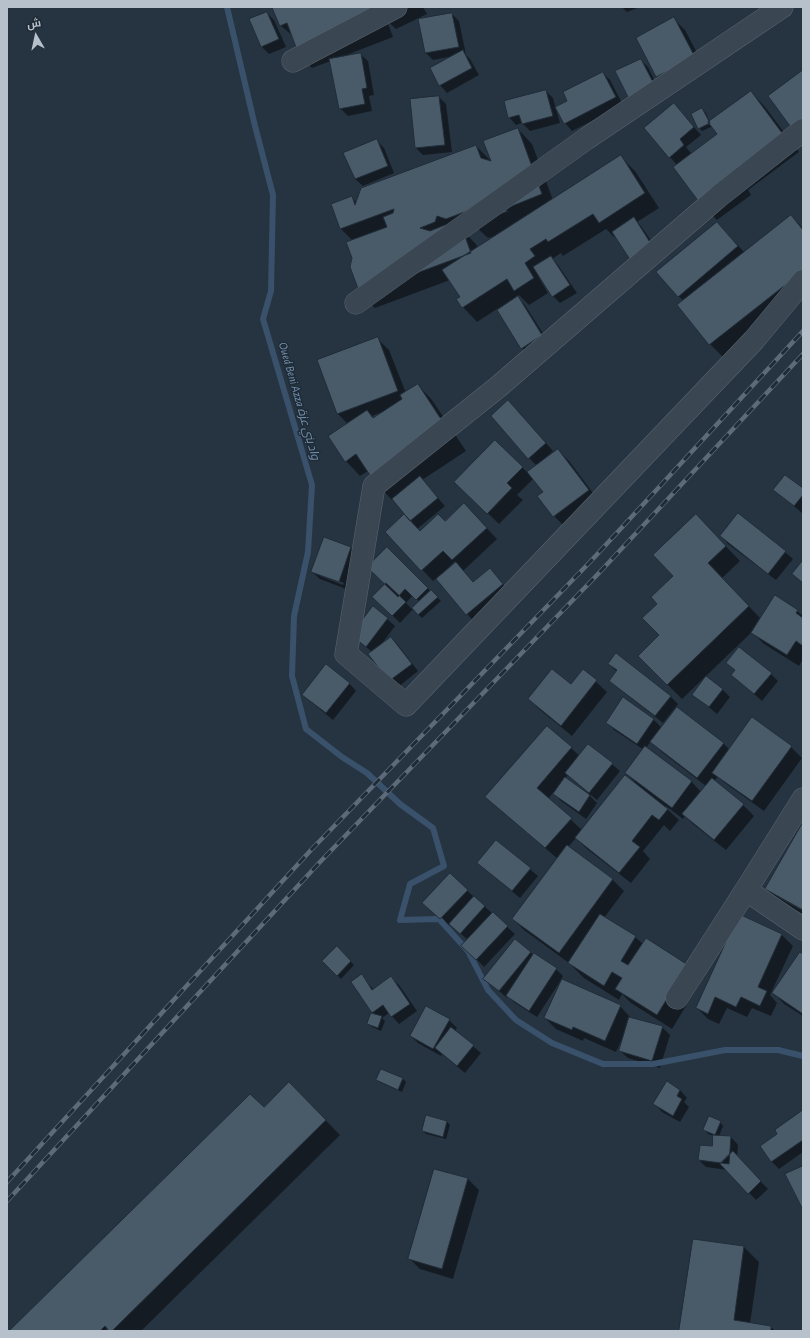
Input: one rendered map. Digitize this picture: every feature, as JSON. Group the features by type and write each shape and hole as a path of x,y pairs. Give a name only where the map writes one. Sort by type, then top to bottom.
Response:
{"street":[{"path":"293,61 396,7"},
{"path":"356,303 586,139 782,7"},
{"path":"803,130 718,197 498,387 374,486 346,654 406,705 754,340 803,282"},
{"path":"677,998 803,799"},
{"path":"746,890 803,929"}],"building":[{"path":"272,7 376,7 300,58 287,23 280,26"},
{"path":"267,12 279,39 261,47 249,19"},
{"path":"452,13 459,47 425,53 418,19"},
{"path":"674,17 695,57 656,77 636,38"},
{"path":"463,50 472,68 439,86 430,68"},
{"path":"361,53 367,88 362,89 365,104 339,109 329,59"},
{"path":"641,59 655,86 629,99 615,71"},
{"path":"803,70 803,123 793,130 768,96"},
{"path":"603,72 616,97 564,124 555,107 567,101 563,92"},
{"path":"546,90 553,116 522,124 519,115 508,118 504,101"},
{"path":"751,91 785,137 702,206 673,167 717,134 708,122"},
{"path":"439,96 445,145 415,148 410,99"},
{"path":"674,103 694,127 680,139 684,145 669,158 644,128"},
{"path":"702,108 710,123 698,129 691,114"},
{"path":"518,128 542,194 502,210 508,211 472,224 467,211 446,219 437,216 435,222 420,228 430,231 445,225 448,233 462,228 471,253 360,294 350,267 352,258 346,242 387,227 383,217 393,213 394,209 340,229 331,204 352,196 355,205 361,188 476,145 481,158 491,161 483,141"},
{"path":"377,139 388,166 355,179 343,153"},
{"path":"621,155 645,193 599,223 593,214 548,242 546,239 530,249 535,256 525,263 534,278 514,291 507,279 462,308 456,299 460,297 442,270"},
{"path":"791,215 803,230 803,271 709,345 677,305"},
{"path":"634,217 653,247 631,261 612,232"},
{"path":"717,222 738,246 678,297 656,272"},
{"path":"551,256 570,285 552,297 533,267"},
{"path":"518,296 542,335 521,349 497,310"},
{"path":"378,337 398,391 337,414 317,360"},
{"path":"418,384 452,436 377,486 356,454 345,462 328,436 367,410 373,418 402,399 400,395"},
{"path":"508,400 546,443 528,459 491,416"},
{"path":"495,440 523,467 507,483 512,488 487,514 454,482"},
{"path":"558,449 589,490 553,517 537,496 543,492 527,472"},
{"path":"785,475 803,488 803,495 794,506 773,490"},
{"path":"420,476 438,498 410,521 392,499"},
{"path":"464,503 487,528 452,560 443,551 421,571 385,532 404,514 420,531 438,514 445,521"},
{"path":"738,513 786,551 768,574 720,536"},
{"path":"696,514 726,546 708,563 749,606 667,685 638,656 659,635 642,618 657,604 651,597 673,576 653,555"},
{"path":"324,537 351,547 339,582 311,572"},
{"path":"387,547 428,588 416,600 405,589 398,597 367,567"},
{"path":"803,560 803,583 792,574"},
{"path":"456,562 473,582 490,568 503,584 466,615 436,579"},
{"path":"386,583 406,602 392,616 372,597"},
{"path":"431,590 438,597 418,615 412,608"},
{"path":"775,595 798,610 796,613 803,618 803,646 796,641 787,655 751,633"},
{"path":"373,606 388,618 366,647 351,635"},
{"path":"391,637 412,664 389,681 368,654"},
{"path":"739,647 772,673 754,694 731,675 735,670 726,663"},
{"path":"616,653 671,696 655,716 609,681 617,670 608,664"},
{"path":"326,664 350,683 326,713 302,695"},
{"path":"552,669 571,684 583,669 597,680 561,726 528,699"},
{"path":"706,676 723,689 709,707 692,695"},
{"path":"623,697 654,719 637,744 606,723"},
{"path":"677,707 724,743 697,778 650,742"},
{"path":"752,717 792,746 752,801 712,773"},
{"path":"547,726 572,747 537,788 572,818 545,848 485,797"},
{"path":"588,744 613,763 589,793 565,773"},
{"path":"645,746 692,781 672,808 625,773"},
{"path":"625,775 668,809 659,820 652,815 632,841 640,847 619,873 575,838"},
{"path":"565,777 590,795 579,812 553,794"},
{"path":"712,778 744,804 714,840 682,814"},
{"path":"803,822 803,910 765,889"},
{"path":"496,840 531,868 512,891 477,863"},
{"path":"567,845 613,879 559,953 512,919"},
{"path":"450,873 468,890 440,919 422,903"},
{"path":"474,896 485,906 460,934 449,924"},
{"path":"493,912 508,926 476,960 461,946"},
{"path":"600,914 636,936 621,961 628,965 646,938 688,965 657,1015 615,989 622,978 612,972 604,986 568,963"},
{"path":"739,914 782,934 758,987 767,991 760,1006 741,997 736,1007 715,997 708,1014 696,1008"},
{"path":"515,939 531,952 499,991 483,979"},
{"path":"337,946 351,961 337,976 322,961"},
{"path":"800,952 803,954 803,1014 772,993"},
{"path":"534,953 557,968 529,1011 506,996"},
{"path":"362,974 372,990 391,976 410,1004 391,1017 383,1005 372,1013 351,982"},
{"path":"562,979 621,1005 605,1041 573,1027 572,1030 544,1018"},
{"path":"426,1006 450,1019 433,1049 410,1036"},
{"path":"371,1013 382,1016 378,1028 367,1024"},
{"path":"629,1017 663,1026 652,1061 619,1051"},
{"path":"451,1027 474,1045 457,1066 435,1048"},
{"path":"381,1069 403,1078 398,1090 376,1080"},
{"path":"667,1081 680,1090 677,1096 682,1099 673,1116 653,1104"},
{"path":"289,1082 326,1120 112,1331 109,1331 105,1326 100,1331 9,1331 250,1094 264,1107"},
{"path":"803,1110 803,1140 771,1162 760,1146 777,1134 775,1130"},
{"path":"426,1115 447,1121 443,1137 422,1131"},
{"path":"709,1116 721,1121 715,1135 703,1130"},
{"path":"713,1135 731,1136 729,1164 698,1160 700,1145 712,1146"},
{"path":"733,1151 761,1181 748,1194 720,1164"},
{"path":"803,1166 803,1210 785,1174"},
{"path":"434,1169 468,1178 442,1269 408,1259"},
{"path":"693,1239 744,1246 734,1320 771,1326 771,1331 679,1331"}],"waterway":[{"name":"Oued Beni Azza واد بني عزة","path":"227,7 273,195 271,291 263,319 312,485 308,552 294,616 292,676 306,729 342,757 367,773 400,804 433,828 444,866 410,884 400,920 439,919 468,951 488,990 516,1020 552,1043 603,1064 653,1064 725,1050 778,1050 803,1056"}],"railway":[{"path":"7,1182 311,850 590,562 803,331"},
{"path":"7,1201 320,862 598,574 803,354"}]}
